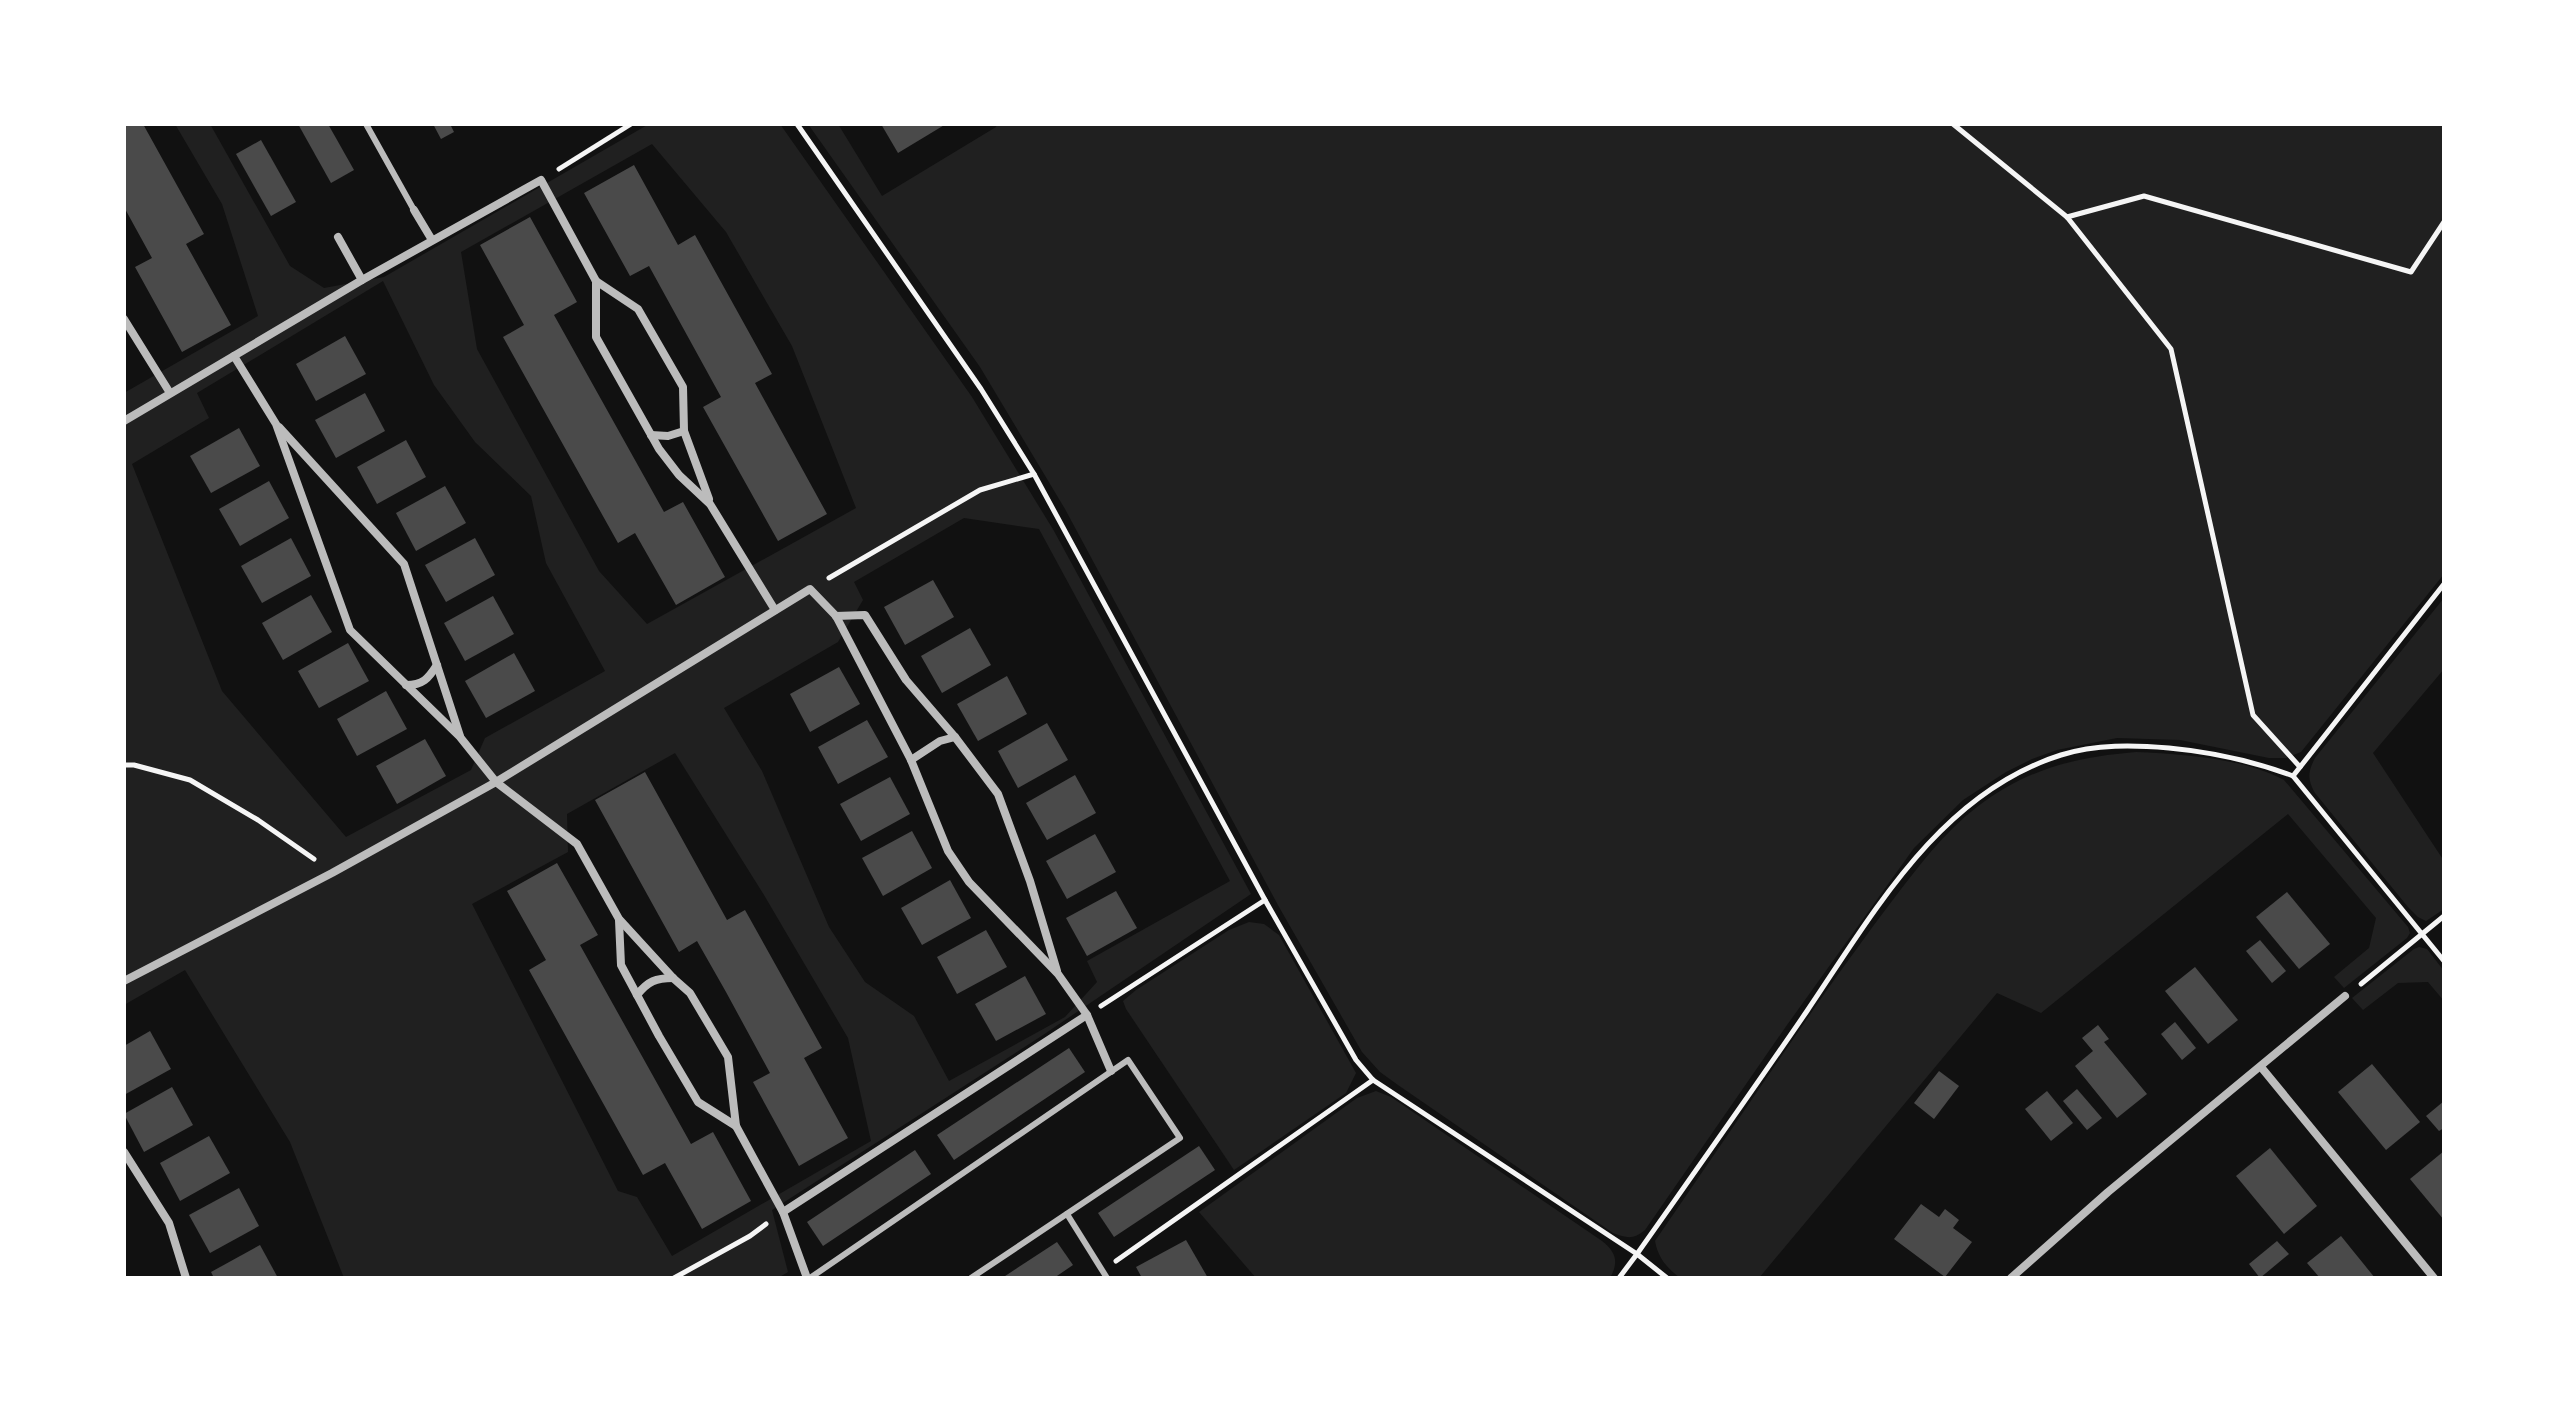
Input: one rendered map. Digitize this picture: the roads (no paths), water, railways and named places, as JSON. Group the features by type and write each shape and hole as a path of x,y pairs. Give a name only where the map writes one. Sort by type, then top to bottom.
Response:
{"street":[{"path":"124,421 362,280 541,180 596,281 638,309 683,387 684,431 710,504 775,610"},
{"path":"414,210 432,240"},
{"path":"338,237 362,280"},
{"path":"596,281 596,337 659,449 679,475 710,504"},
{"path":"124,319 170,393"},
{"path":"234,356 276,424 404,564 460,737"},
{"path":"276,424 350,630 460,737 496,782 577,844 619,919 690,993 728,1057 736,1126 783,1212 808,1278"},
{"path":"651,435 668,436 684,431"},
{"path":"124,981 332,873 496,782 810,589 836,616 911,760 957,868 1058,974 1087,1015 1111,1071"},
{"path":"836,616 865,615 906,680 998,794 1030,881 1058,974"},
{"path":"406,685 418,685 427,680 437,665"},
{"path":"911,760 940,741 955,737"},
{"path":"619,919 621,965 637,995 698,1102 736,1126"},
{"path":"637,995 656,978 673,978"},
{"path":"2011,1278 2108,1192 2345,996"},
{"path":"783,1212 1087,1015"},
{"path":"2261,1067 2434,1278"},
{"path":"124,1152 169,1223 186,1278"}],"lane":[{"path":"366,124 414,210"},
{"path":"808,1278 1128,1060 1180,1138 971,1278"},
{"path":"1067,1214 1107,1278"}]}
